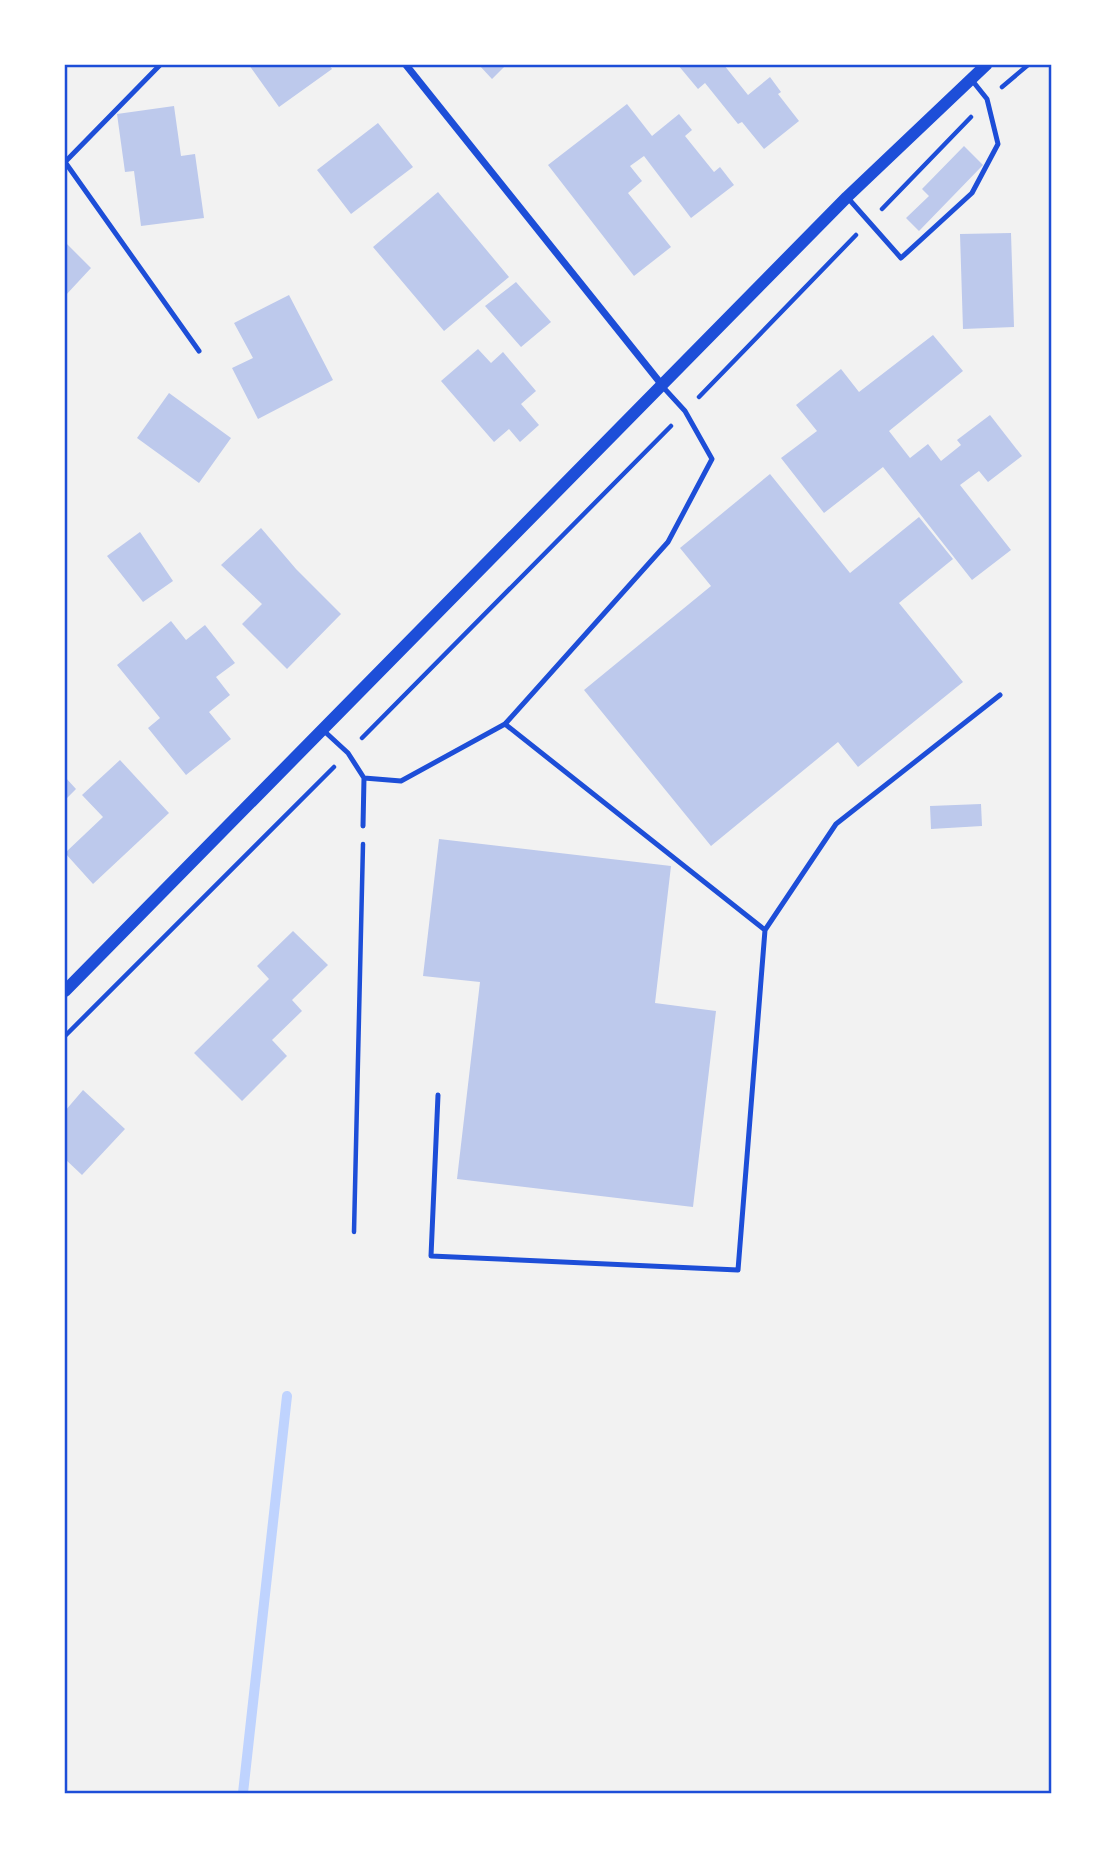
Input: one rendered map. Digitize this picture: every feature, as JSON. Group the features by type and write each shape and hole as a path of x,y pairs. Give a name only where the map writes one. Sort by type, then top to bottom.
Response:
{"street":[{"path":"406,65 662,385"},
{"path":"65,990 847,197 986,65"}],"lane":[{"path":"160,65 65,162 198,351"},
{"path":"847,197 901,257 972,193 999,144 988,99 970,79"},
{"path":"364,778 401,781 505,724 668,542 712,459 685,411 662,385"},
{"path":"438,1095 431,1256 738,1270 765,930 836,824 1000,695"},
{"path":"505,724 765,930"},
{"path":"322,730 348,753 364,778 363,826"}],"path":[{"path":"65,1036 685,411 988,99 1028,65"},
{"path":"354,1232 363,826"}],"building":[{"path":"249,65 329,65 332,69 279,107"},
{"path":"479,65 506,65 492,79"},
{"path":"678,65 724,65 748,95 770,77 781,92 778,94 799,121 764,149 742,122 738,124 705,83 698,89"},
{"path":"627,104 652,136 679,114 692,130 685,136 714,172 720,167 734,185 691,218 644,156 630,166 642,181 628,193 671,247 634,276 548,165"},
{"path":"174,106 181,156 195,154 204,218 141,226 134,171 125,172 117,114"},
{"path":"378,123 413,167 351,214 317,170"},
{"path":"964,146 983,165 919,231 906,218 929,196 922,189"},
{"path":"438,192 509,277 444,331 373,247"},
{"path":"1011,233 1014,327 963,329 960,234"},
{"path":"65,242 91,268 65,296"},
{"path":"516,282 551,322 521,347 485,306"},
{"path":"289,295 333,380 258,419 232,368 253,358 234,323"},
{"path":"933,335 963,371 889,431 910,458 928,444 941,461 961,445 957,440 990,415 1022,456 988,482 979,471 960,485 1011,550 972,580 883,467 824,513 781,458 817,431 796,405 841,369 859,392"},
{"path":"478,349 491,363 503,352 536,391 521,404 539,425 520,442 509,429 494,442 441,381"},
{"path":"169,393 231,438 199,483 137,438"},
{"path":"770,474 850,573 919,517 953,559 899,603 963,682 858,767 838,742 711,846 584,690 711,586 680,548"},
{"path":"261,528 296,569 341,614 287,669 242,624 262,604 221,565"},
{"path":"140,532 173,581 143,602 107,556"},
{"path":"171,621 186,640 205,625 235,663 216,677 230,695 209,712 231,739 186,775 148,728 160,718 117,665"},
{"path":"120,760 169,813 93,884 65,853 103,817 82,795"},
{"path":"65,777 76,789 65,800"},
{"path":"981,804 982,826 931,829 930,806"},
{"path":"439,839 671,866 655,1003 716,1011 693,1207 457,1179 480,982 423,976"},
{"path":"293,931 328,965 292,1000 302,1011 272,1040 287,1056 242,1101 194,1053 269,979 257,966"},
{"path":"83,1090 125,1129 82,1175 65,1159 65,1111"}],"waterway":[{"path":"243,1793 287,1396"}]}
